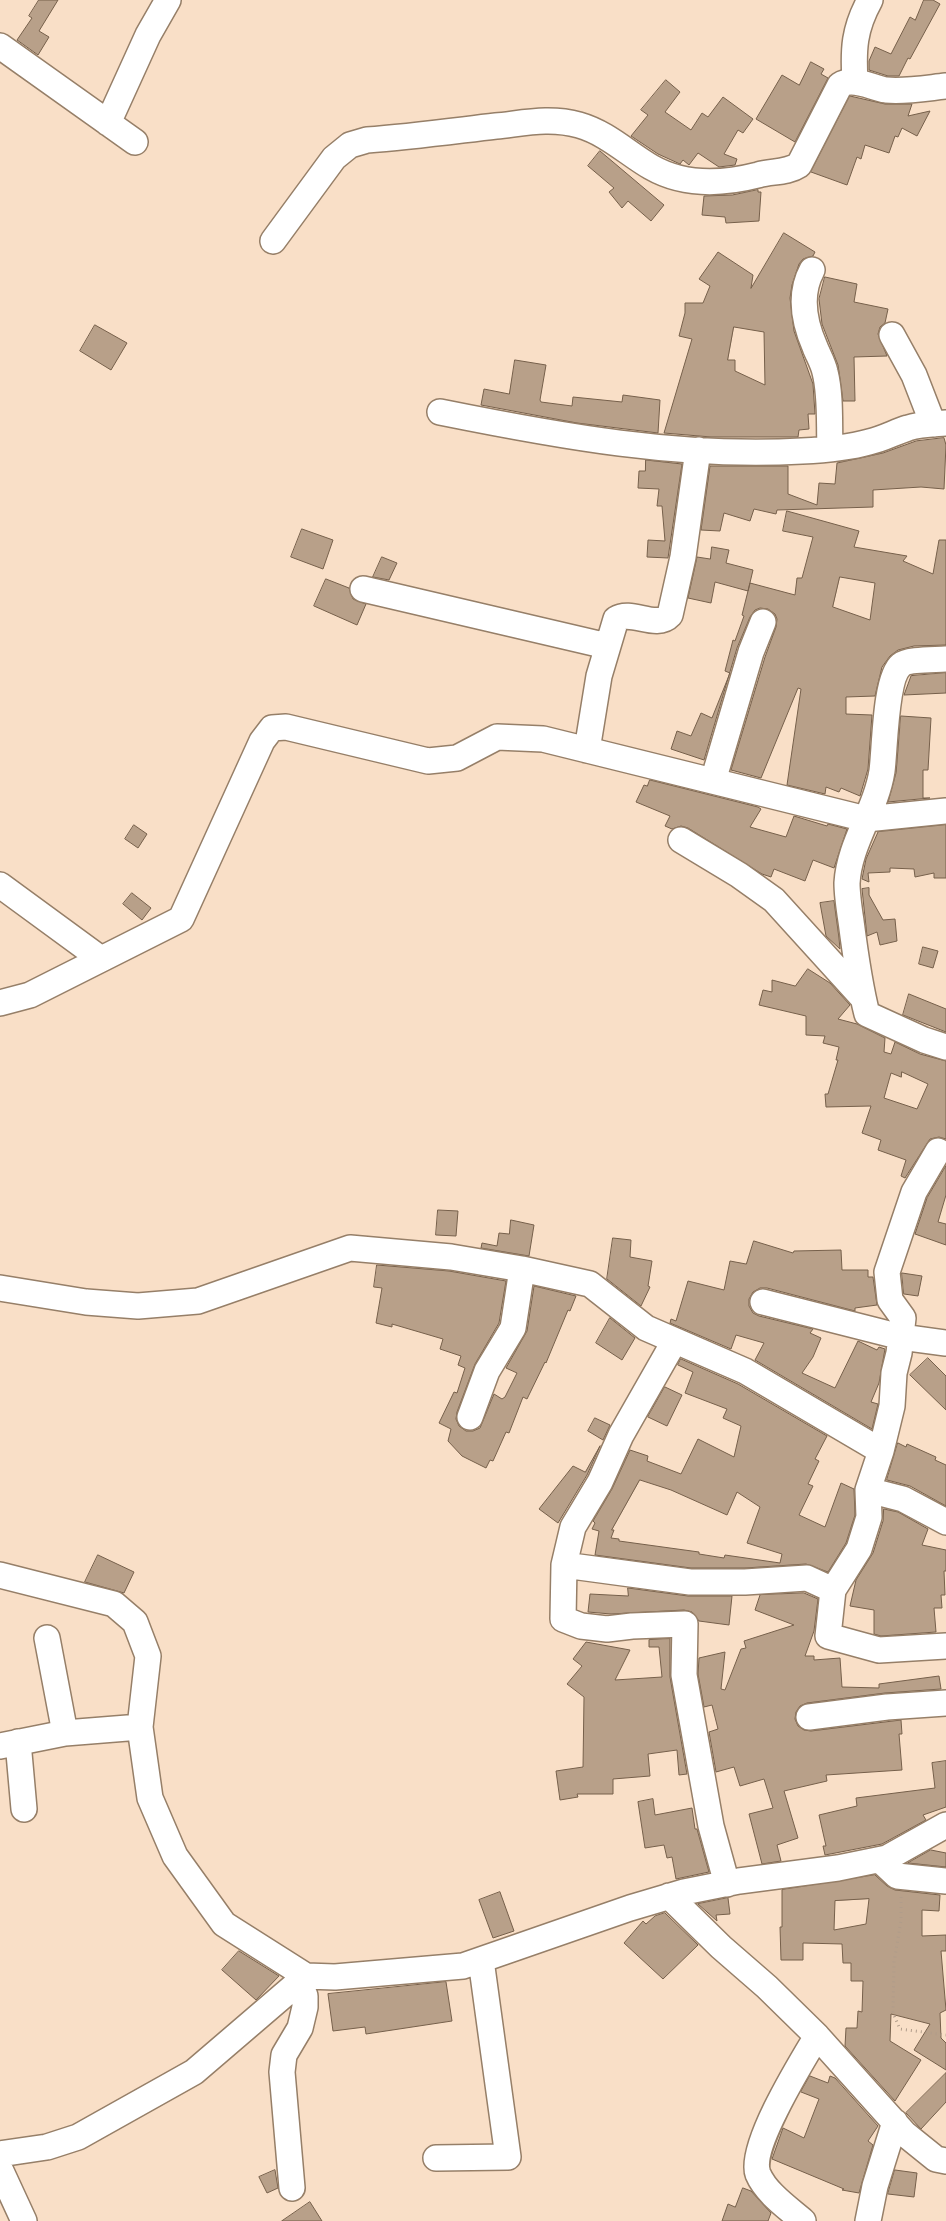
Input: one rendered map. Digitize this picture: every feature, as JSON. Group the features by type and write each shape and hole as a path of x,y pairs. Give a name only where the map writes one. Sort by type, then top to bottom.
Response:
{"street":[{"path":"108,123 148,35 168,0"},
{"path":"855,82 853,48 857,27 870,0"},
{"path":"0,46 135,142"},
{"path":"273,241 334,158 350,145 367,140 549,119 580,125 607,137 652,167 669,175 702,182 730,182 787,170 798,165 843,83 855,82 895,90 946,86"},
{"path":"812,270 806,281 805,314 826,375 830,448"},
{"path":"440,412 526,429 646,447 739,452 802,451 870,442 908,428 940,424 892,335"},
{"path":"587,750 599,676 612,626 619,617 624,616 660,621 670,615 683,557 698,450"},
{"path":"363,589 607,646"},
{"path":"713,781 750,652 763,622"},
{"path":"946,659 906,662 897,669 893,679 885,726 882,772 849,869 847,884 855,953 867,1014 924,1040 946,1047"},
{"path":"0,1003 30,995 181,919 262,740 272,728 286,728 428,761 457,758 497,737 543,739 866,818 946,811"},
{"path":"680,840 738,875 774,900 863,998"},
{"path":"0,885 101,959"},
{"path":"938,1151 914,1192 887,1272 890,1300 903,1318 894,1373 892,1406 881,1451 868,1490 869,1517 859,1549 833,1590 828,1636 879,1650 946,1646"},
{"path":"0,1288 86,1302 138,1306 198,1301 350,1248 451,1257 522,1269 590,1284 646,1328 674,1342 745,1371 881,1451"},
{"path":"470,1417 487,1372 512,1328 522,1269"},
{"path":"763,1302 901,1337 946,1343"},
{"path":"674,1342 621,1435 600,1482 573,1527 564,1565 563,1619 581,1626 606,1629 685,1624 686,1683 711,1826 727,1884"},
{"path":"868,1490 902,1499 913,1507 946,1522"},
{"path":"564,1565 690,1582 745,1582 807,1578 833,1590"},
{"path":"0,1575 114,1604 135,1622 148,1656 140,1728 150,1798 175,1856 224,1924 302,1979 305,2007 300,2028 284,2055 282,2072 292,2188"},
{"path":"47,1638 65,1733"},
{"path":"809,1717 888,1707 946,1703"},
{"path":"24,1809 9,1744 65,1733 140,1728"},
{"path":"0,2154 47,2146 78,2137 194,2072 302,1979 463,1966 669,1896 727,1884 838,1868 887,1858 946,1825"},
{"path":"880,1860 897,1876 946,1881"},
{"path":"669,1896 817,2036 905,2134 936,2159 946,2160"},
{"path":"436,2158 508,2157 481,1960"},
{"path":"803,2221 769,2190 758,2174 757,2160 785,2091 817,2036"},
{"path":"868,2221 875,2186 895,2122"},
{"path":"0,2169 24,2221"}],"path":[{"path":"901,1876 901,1921 894,1962 892,2013 900,2029 946,2035"}],"building":[{"path":"39,0 58,0 39,31 49,37 38,55 17,40 32,18 29,16"},
{"path":"924,0 933,0 940,4 899,76 888,76 869,70 869,61 875,47 891,54 910,17 915,20"},
{"path":"811,62 824,69 821,74 828,78 795,142 756,119 782,75 799,85"},
{"path":"666,80 680,92 665,112 691,130 702,113 708,117 723,97 753,119 743,133 738,130 724,154 737,159 735,165 719,167 698,153 689,165 683,160 680,164 658,154 631,136 648,115 641,110"},
{"path":"850,96 885,104 912,104 908,116 930,111 917,136 902,128 898,137 895,136 889,153 865,145 861,159 857,157 847,185 811,172"},
{"path":"600,151 664,205 651,221 628,201 622,208 609,192 614,188 588,166"},
{"path":"758,190 758,192 761,192 759,221 726,223 725,217 702,215 704,196 732,195"},
{"path":"784,233 815,252 813,256 803,259 799,264 790,298 794,331 813,384 815,414 808,414 809,429 799,430 798,437 711,437 664,433 692,339 679,336 685,313 685,303 703,303 710,286 699,279 718,252 753,275 751,288","holes":["734,327 764,332 765,385 735,371 735,360 728,360"]},
{"path":"825,277 857,284 854,302 888,309 885,323 880,327 878,334 887,356 854,357 855,401 843,401 838,365 822,324 819,299"},
{"path":"95,325 127,343 111,370 80,351"},
{"path":"515,360 546,365 541,402 572,406 573,397 622,402 623,395 660,400 658,433 577,423 481,405 484,389 509,394"},
{"path":"944,438 946,445 944,489 921,487 873,490 873,507 777,510 776,514 754,509 750,521 724,513 720,531 701,530 710,466 788,466 788,494 817,505 819,483 835,484 837,463 883,453 916,441"},
{"path":"646,460 682,464 668,558 647,557 648,540 665,541 662,506 657,506 659,489 638,488 639,471 645,471"},
{"path":"787,511 859,531 854,547 907,556 903,561 933,574 939,540 946,540 946,645 914,646 898,650 890,656 882,667 875,696 846,697 846,714 872,715 868,769 860,796 841,788 839,792 826,787 825,794 787,785 801,689 798,688 761,778 731,770 776,627 777,619 775,614 768,609 760,608 755,610 750,617 737,648 730,673 725,671 733,640 735,641 744,616 742,615 750,583 795,595 797,578 802,578 813,537 783,531","holes":["840,577 875,583 870,620 833,607"]},
{"path":"302,529 333,540 323,569 291,557"},
{"path":"712,547 729,550 726,563 753,570 748,591 715,582 711,603 688,598 697,557 710,559"},
{"path":"382,557 397,563 389,580 373,577"},
{"path":"326,579 349,588 353,599 366,604 357,625 314,606"},
{"path":"946,673 946,693 904,695 911,676"},
{"path":"729,676 704,760 671,749 677,731 691,736 701,713 712,718"},
{"path":"901,716 931,718 928,770 923,770 923,798 930,798 888,802 896,773"},
{"path":"650,780 758,807 761,809 750,827 786,837 794,816 827,826 828,824 847,829 834,868 813,860 805,881 774,869 771,877 762,874 688,828 681,826 672,829 665,826 670,816 636,802 644,785 647,786"},
{"path":"134,825 147,834 138,848 125,839"},
{"path":"946,825 946,878 934,878 934,873 915,877 914,869 890,868 890,872 868,873 869,882 862,879 866,859 878,832"},
{"path":"869,888 869,895 883,920 895,919 897,941 880,945 877,932 867,936 862,889"},
{"path":"132,893 151,908 142,920 123,904"},
{"path":"834,901 840,949 826,936 820,903"},
{"path":"923,947 938,951 933,968 919,964"},
{"path":"808,969 830,983 850,1005 838,1019 857,1024 885,1038 884,1052 891,1054 895,1042 920,1054 946,1061 946,1139 939,1137 930,1139 905,1178 901,1176 906,1160 878,1150 881,1140 862,1133 871,1106 826,1107 825,1094 828,1094 838,1060 836,1060 839,1047 823,1043 825,1036 806,1035 806,1016 759,1005 763,990 772,992 772,980 795,986","holes":["902,1072 928,1084 917,1109 884,1098 891,1073 901,1077"]},
{"path":"909,994 946,1009 946,1032 903,1015"},
{"path":"946,1166 946,1195 938,1222 946,1224 946,1245 915,1234 927,1198"},
{"path":"438,1210 458,1211 456,1236 436,1235"},
{"path":"511,1220 534,1225 529,1256 481,1248 482,1243 497,1246 499,1233 509,1234"},
{"path":"613,1238 631,1240 630,1257 652,1261 648,1286 650,1287 641,1306 607,1279"},
{"path":"754,1241 793,1253 794,1251 841,1250 842,1270 868,1270 868,1277 873,1277 877,1305 855,1308 855,1311 767,1288 760,1288 753,1292 749,1299 749,1306 753,1313 759,1316 813,1329 810,1333 821,1338 813,1357 802,1373 835,1388 858,1341 877,1350 879,1347 885,1349 879,1383 871,1402 878,1404 872,1429 755,1360 764,1343 736,1335 731,1349 670,1323 671,1319 676,1321 688,1281 724,1290 730,1261 746,1264"},
{"path":"377,1265 449,1271 506,1281 499,1323 475,1364 457,1412 456,1419 459,1426 466,1431 480,1428 494,1394 502,1399 505,1397 517,1373 506,1368 527,1331 534,1286 576,1296 570,1311 568,1310 546,1363 527,1399 523,1397 509,1433 506,1432 493,1461 490,1460 486,1468 462,1456 448,1441 451,1429 439,1423 454,1392 457,1393 465,1368 458,1365 461,1356 440,1349 443,1339 392,1324 392,1327 376,1323 382,1288 374,1287"},
{"path":"902,1273 922,1276 918,1296 904,1294"},
{"path":"610,1318 635,1338 622,1360 596,1343"},
{"path":"928,1358 946,1376 946,1410 910,1375"},
{"path":"681,1359 738,1384 827,1436 815,1459 819,1461 808,1484 813,1486 799,1515 825,1527 841,1483 854,1489 855,1515 846,1543 828,1572 806,1564 745,1568 691,1568 595,1555 599,1531 592,1529 595,1523 593,1521 612,1489 630,1450 648,1456 647,1461 681,1474 698,1439 734,1457 741,1426 723,1418 727,1409 685,1393 693,1372 678,1365","holes":["640,1480 671,1490 727,1515 737,1492 760,1507 747,1543 782,1554 780,1563 725,1555 724,1558 699,1554 699,1552 619,1541 619,1539 611,1538 614,1530 612,1530"]},
{"path":"665,1387 682,1395 667,1426 648,1417"},
{"path":"595,1418 610,1425 603,1440 588,1431"},
{"path":"898,1443 906,1447 907,1444 936,1457 935,1460 946,1465 946,1506 910,1486 887,1480"},
{"path":"600,1446 587,1475 558,1523 539,1509 573,1466 585,1472"},
{"path":"884,1509 898,1512 928,1529 922,1545 946,1550 946,1571 944,1571 945,1595 941,1595 942,1608 934,1608 936,1632 881,1636 874,1634 874,1610 850,1606 856,1580 873,1553 883,1521"},
{"path":"98,1555 134,1572 124,1593 85,1582"},
{"path":"628,1588 688,1596 732,1596 729,1625 699,1621 692,1612 684,1610 611,1614 588,1612 590,1594 628,1596"},
{"path":"804,1593 818,1599 814,1631 805,1656 814,1656 814,1660 840,1658 842,1687 879,1688 879,1684 939,1676 941,1689 885,1693 807,1703 800,1706 796,1712 795,1719 798,1726 804,1730 811,1731 901,1720 902,1734 899,1734 902,1770 826,1775 827,1781 784,1791 798,1838 777,1845 781,1861 762,1864 749,1814 773,1808 764,1779 740,1786 734,1767 716,1772 709,1732 718,1729 712,1705 704,1707 698,1674 699,1658 725,1652 721,1689 725,1690 741,1649 746,1648 744,1641 794,1625 755,1610 760,1595"},
{"path":"670,1639 670,1677 687,1774 679,1775 677,1750 648,1754 650,1776 613,1779 613,1794 577,1794 578,1797 560,1800 556,1771 583,1767 584,1697 567,1684 582,1666 573,1659 586,1642 630,1650 615,1680 662,1677 659,1647 649,1647 649,1640"},
{"path":"946,1761 946,1807 923,1815 926,1820 882,1844 825,1855 823,1846 826,1846 819,1815 857,1806 856,1798 935,1788 932,1763"},
{"path":"653,1799 655,1815 692,1808 695,1829 697,1829 709,1872 676,1879 672,1857 667,1858 664,1845 645,1848 638,1802"},
{"path":"931,1850 946,1853 946,1867 908,1863"},
{"path":"875,1875 887,1886 895,1890 940,1895 939,1911 922,1910 922,1936 946,1935 946,1951 941,1951 946,2010 940,2013 941,2038 946,2043 946,2070 914,2050 930,2024 891,2014 890,2041 921,2060 895,2101 845,2046 846,2028 857,2028 858,2011 862,2012 863,1981 851,1981 851,1963 843,1963 842,1944 803,1943 803,1960 781,1960 782,1890","holes":["869,1899 866,1924 834,1930 835,1901"]},
{"path":"500,1892 514,1931 493,1938 479,1900"},
{"path":"728,1898 730,1914 716,1915 717,1921 698,1904"},
{"path":"665,1913 698,1945 663,1979 624,1943 643,1921 646,1924 655,1916"},
{"path":"239,1951 279,1976 256,2000 222,1970"},
{"path":"446,1982 452,2021 366,2034 365,2027 333,2031 328,1994"},
{"path":"946,2073 946,2102 921,2129 906,2113"},
{"path":"810,2076 828,2083 830,2076 835,2078 878,2126 868,2141 873,2145 859,2193 842,2190 844,2189 772,2159 783,2128 804,2138 819,2099 801,2092"},
{"path":"275,2170 278,2188 267,2193 259,2177"},
{"path":"895,2170 917,2173 914,2197 888,2194"},
{"path":"743,2188 751,2191 771,2213 768,2221 722,2221 728,2204 735,2207"},
{"path":"310,2202 322,2221 282,2221"}]}
